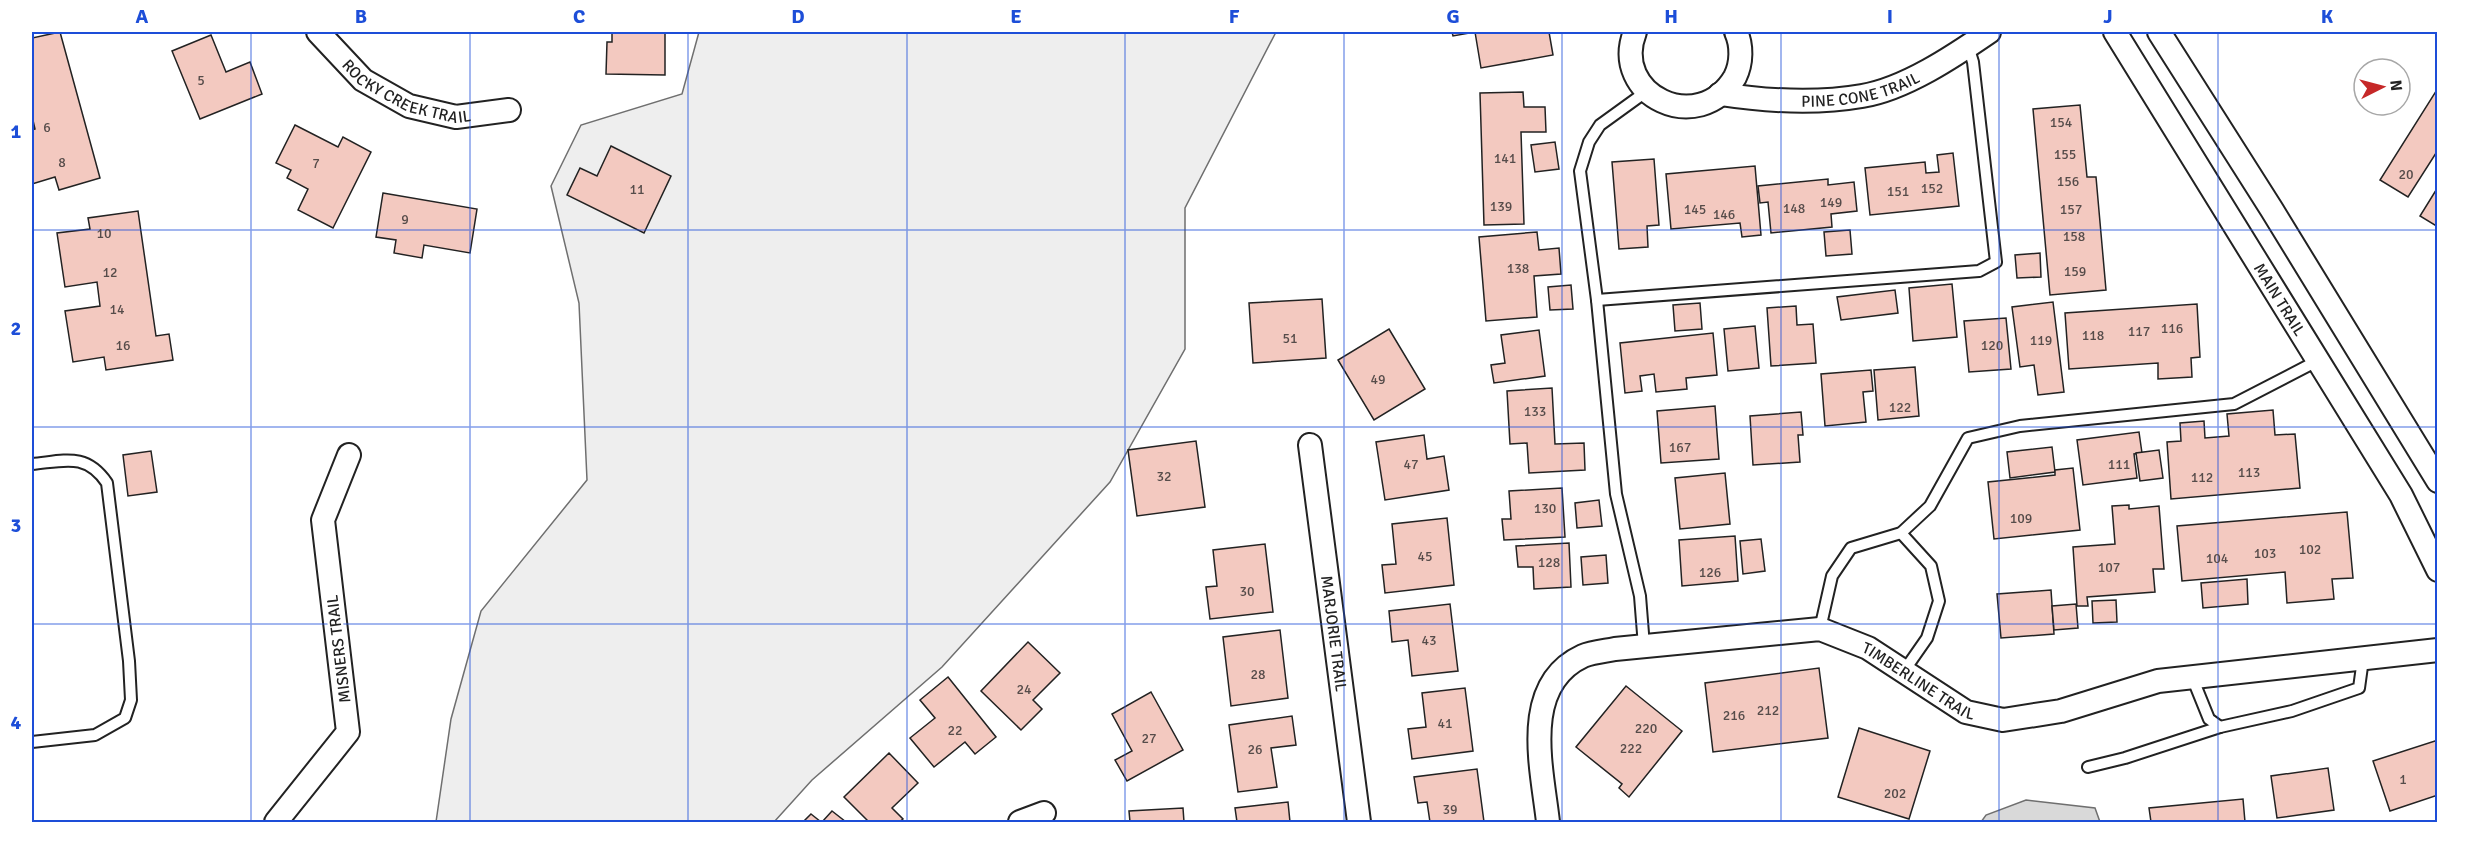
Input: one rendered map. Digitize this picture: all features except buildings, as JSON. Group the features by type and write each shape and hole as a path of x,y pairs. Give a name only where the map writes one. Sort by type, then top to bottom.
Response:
{"street":[{"name":"ROCKY CREEK TRAIL","path":"318,32 363,80 409,106 456,117 509,110"},
{"path":"1630,35 1631,58 1636,76 1647,91 1661,102 1679,107 1697,106 1728,88 1737,72 1741,55 1736,32"},
{"name":"PINE CONE TRAIL","path":"1720,94 1799,100 1864,96 1914,78 1989,32"},
{"name":"MAIN TRAIL","path":"2115,32 2402,495 2438,570"},
{"path":"2159,32 2272,210 2438,481"},
{"name":"MARJORIE TRAIL","path":"1310,446 1359,822"},
{"name":"MISNERS TRAIL","path":"276,822 348,732 323,520 349,455"},
{"name":"TIMBERLINE TRAIL","path":"1548,822 1538,737 1544,697 1560,672 1583,656 1644,646 1820,629 1869,648 1966,712 2003,720 2061,711 2158,681 2438,650"},
{"path":"1020,822 1044,813"}],"lane":[{"path":"1597,300 1979,271 1996,262 1973,62 1968,46"},
{"path":"1644,646 1640,596 1616,494 1597,300 1580,171 1589,142 1600,125 1647,91"},
{"path":"1820,629 1832,576 1851,548 1901,533 1930,506 1968,438 2020,426 2234,404 2320,360"},
{"path":"32,464 77,460 97,468 107,483 129,661 131,700 125,718 95,735 32,742"},
{"path":"1901,533 1931,566 1939,601 1927,638 1904,671"},
{"path":"2088,767 2125,758 2220,727 2292,711 2347,694 2360,688 2362,659"},
{"path":"2192,677 2209,719 2220,727"}],"shaded area":[{"path":"699,32 1276,32 1185,208 1185,349 1110,482 942,667 812,780 774,822 436,822 451,719 481,611 587,480 579,303 551,186 581,125 682,94"},
{"path":"2026,800 2095,808 2100,822 1981,822 1986,815"}]}
